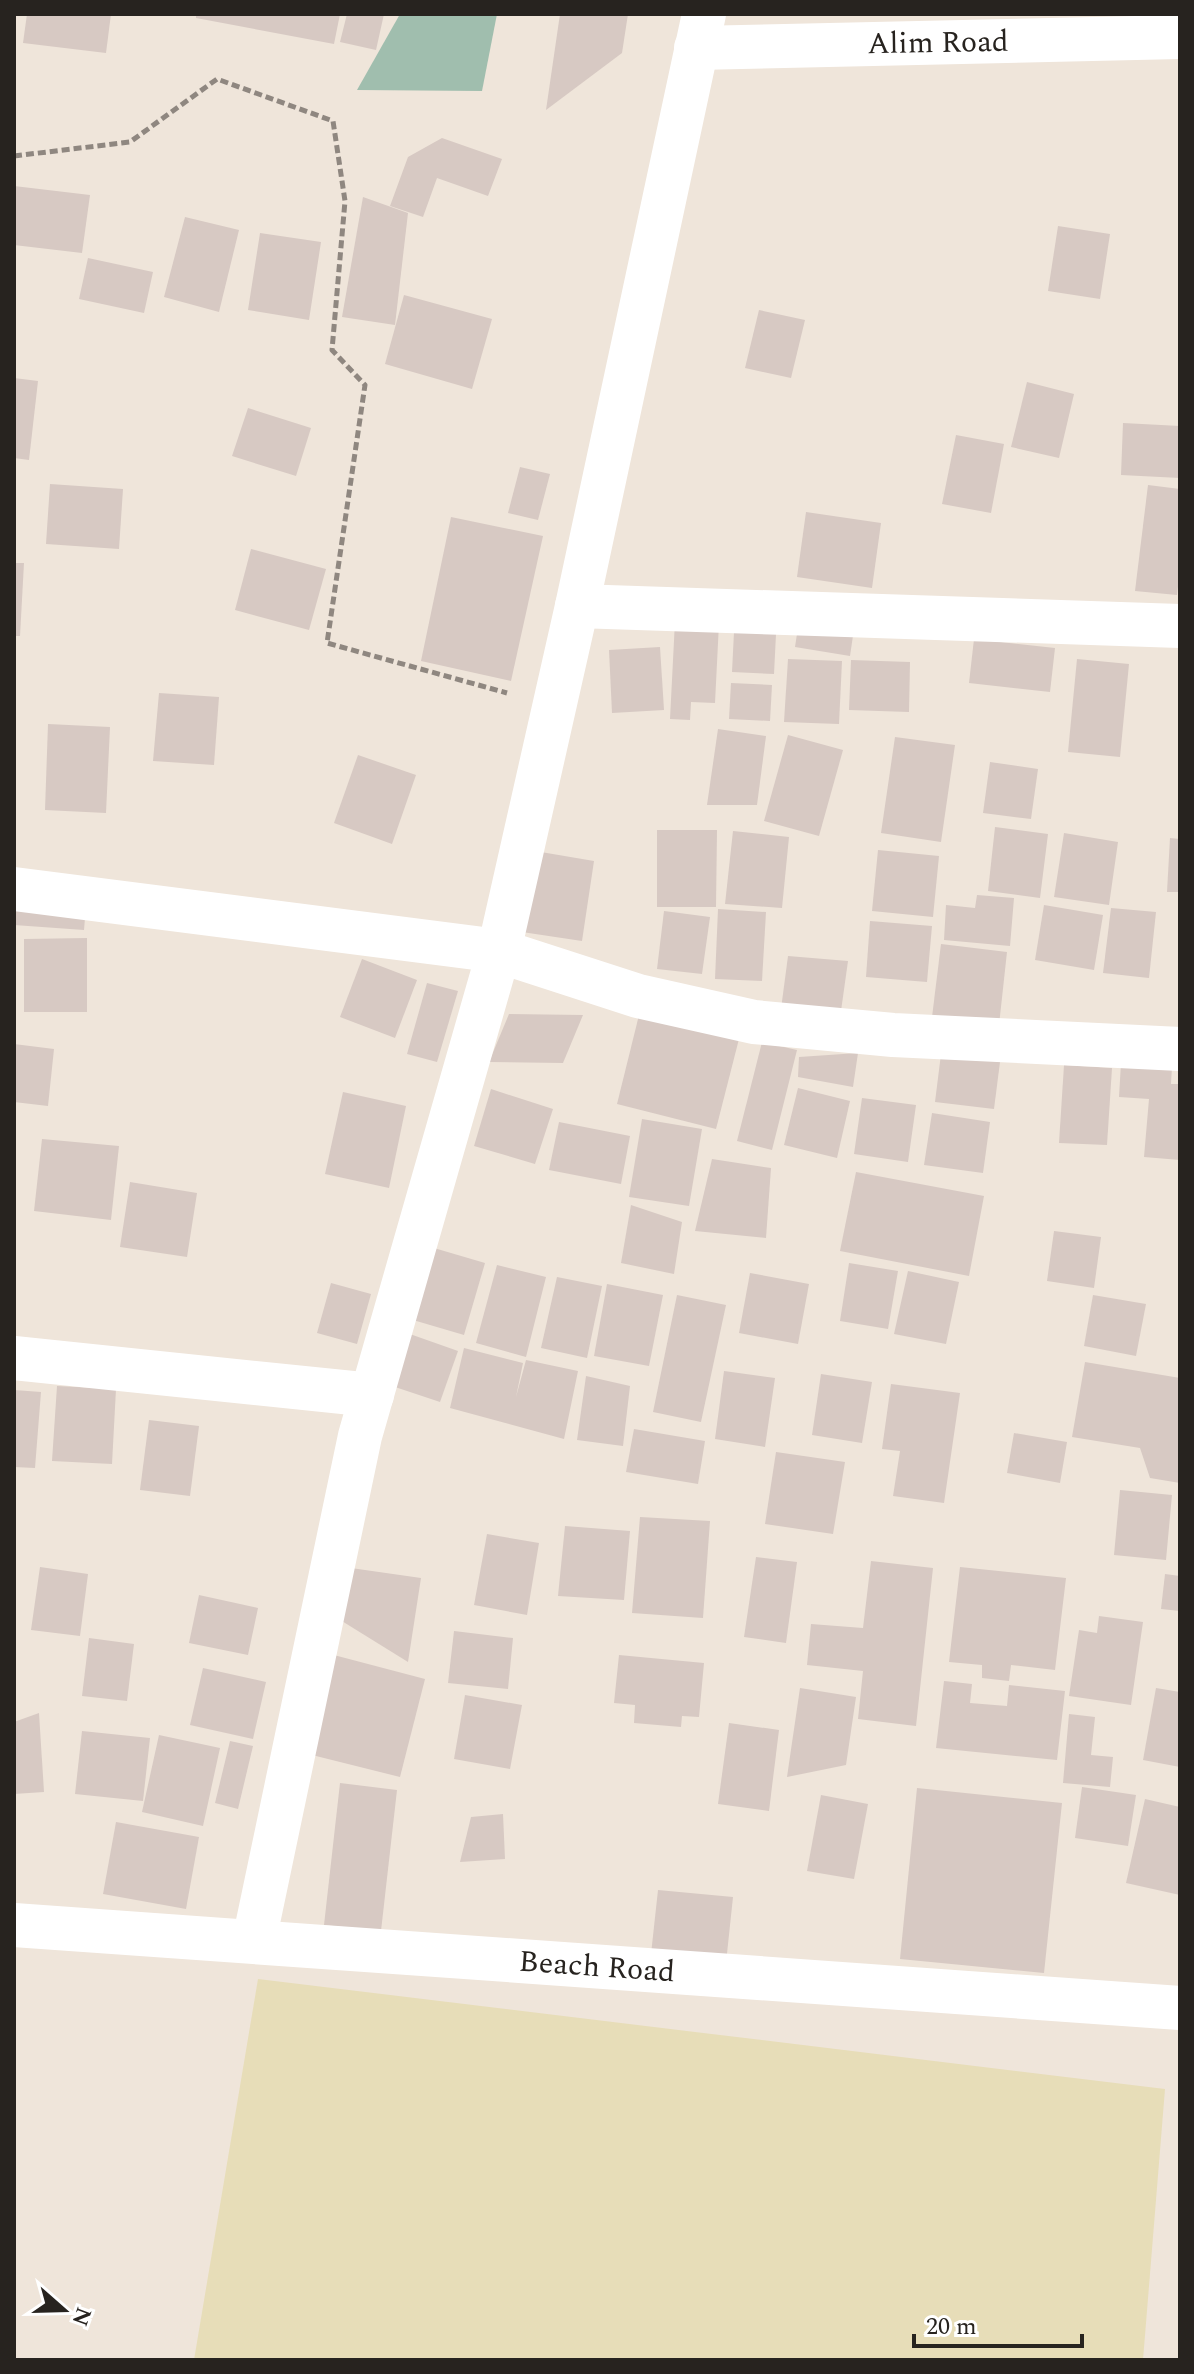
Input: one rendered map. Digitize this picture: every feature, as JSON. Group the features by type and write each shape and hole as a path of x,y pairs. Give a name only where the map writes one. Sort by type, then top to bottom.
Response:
{"street":[{"name":"Alim Road","path":"700,31 1180,37"},
{"path":"254,1941 360,1436 499,951 577,606 700,31"},
{"path":"577,606 1180,626"},
{"path":"14,889 499,951 638,996 754,1022 893,1035 1180,1049"},
{"path":"14,1358 372,1395"},
{"name":"Beach Road","path":"14,1925 1180,2008"}],"path":[{"path":"14,156 130,142 217,79 333,121 345,201 332,350 365,385 327,643 555,706"}],"green space":[{"path":"400,14 497,14 482,91 357,90"}],"sand":[{"path":"258,1979 1165,2089 1143,2360 194,2360"}],"building":[{"path":"27,14 111,14 106,53 23,43"},
{"path":"196,14 340,14 334,44 196,18"},
{"path":"347,14 384,14 376,50 340,42"},
{"path":"560,14 628,14 622,53 546,110"},
{"path":"442,138 502,159 488,196 437,178 423,217 390,206 408,157"},
{"path":"14,186 90,195 82,253 14,245"},
{"path":"363,197 408,213 395,325 342,317"},
{"path":"185,217 239,230 219,312 164,297"},
{"path":"1058,226 1110,234 1100,299 1048,291"},
{"path":"260,233 321,242 309,320 248,310"},
{"path":"88,258 153,272 144,313 79,299"},
{"path":"404,295 492,319 472,389 385,364"},
{"path":"759,310 805,320 791,378 745,368"},
{"path":"14,378 38,381 29,460 14,458"},
{"path":"1027,382 1074,394 1059,458 1011,447"},
{"path":"248,408 311,428 296,476 232,456"},
{"path":"1123,423 1180,426 1180,478 1121,475"},
{"path":"956,435 1004,444 991,513 942,504"},
{"path":"520,467 550,474 538,520 508,513"},
{"path":"50,484 123,489 119,549 46,544"},
{"path":"1148,485 1180,489 1177,595 1135,591"},
{"path":"806,512 881,523 872,588 797,577"},
{"path":"451,517 543,536 511,681 421,661"},
{"path":"251,549 326,569 309,630 235,610"},
{"path":"14,563 24,563 20,636 14,636"},
{"path":"800,614 855,622 850,656 795,647"},
{"path":"675,621 719,623 715,703 691,702 690,720 670,719"},
{"path":"734,632 776,634 774,674 732,672"},
{"path":"974,639 1055,648 1050,692 969,683"},
{"path":"660,647 664,710 612,713 609,650"},
{"path":"788,659 842,661 839,724 784,722"},
{"path":"1077,659 1129,664 1120,757 1068,752"},
{"path":"851,660 910,662 909,712 849,710"},
{"path":"731,683 772,685 770,721 729,719"},
{"path":"159,693 219,697 214,765 153,761"},
{"path":"48,724 110,727 106,813 45,810"},
{"path":"718,729 766,736 757,805 707,805"},
{"path":"788,735 843,750 819,836 764,821"},
{"path":"895,737 955,745 941,842 881,833"},
{"path":"358,755 416,775 392,844 334,823"},
{"path":"990,762 1038,769 1031,819 983,813"},
{"path":"995,827 1048,834 1040,898 988,891"},
{"path":"657,830 717,830 716,907 657,907"},
{"path":"733,831 789,837 782,908 725,904"},
{"path":"1064,833 1118,842 1109,905 1054,897"},
{"path":"1170,838 1180,839 1180,892 1167,892"},
{"path":"878,850 939,856 933,917 872,911"},
{"path":"535,851 594,861 582,941 522,932"},
{"path":"977,895 1014,898 1010,946 944,940 946,905 975,908"},
{"path":"14,900 86,906 84,930 14,925"},
{"path":"1044,905 1103,915 1094,970 1035,960"},
{"path":"1111,908 1156,912 1149,978 1103,973"},
{"path":"718,909 766,912 762,981 715,979"},
{"path":"664,911 710,917 702,974 657,969"},
{"path":"870,921 932,926 927,982 866,977"},
{"path":"87,938 87,1012 24,1012 24,939"},
{"path":"941,944 1007,952 999,1025 932,1017"},
{"path":"788,956 848,961 841,1011 781,1009"},
{"path":"362,959 417,980 395,1038 340,1017"},
{"path":"427,983 458,991 437,1062 407,1054"},
{"path":"640,1011 740,1035 716,1129 617,1104"},
{"path":"509,1014 583,1015 563,1063 489,1062"},
{"path":"762,1042 797,1050 772,1150 737,1141"},
{"path":"14,1044 54,1049 48,1106 14,1102"},
{"path":"858,1053 853,1087 798,1077 799,1057"},
{"path":"941,1054 1000,1062 994,1109 935,1102"},
{"path":"1121,1063 1172,1066 1171,1084 1180,1084 1180,1160 1144,1157 1149,1099 1119,1097"},
{"path":"1064,1065 1112,1068 1107,1145 1059,1143"},
{"path":"798,1088 850,1101 837,1158 784,1145"},
{"path":"491,1089 553,1109 535,1164 474,1146"},
{"path":"343,1092 406,1106 389,1188 325,1174"},
{"path":"862,1098 916,1105 908,1162 854,1154"},
{"path":"932,1113 990,1122 983,1173 924,1165"},
{"path":"642,1119 702,1129 689,1206 629,1197"},
{"path":"559,1122 630,1136 621,1184 549,1170"},
{"path":"42,1139 119,1146 111,1220 34,1211"},
{"path":"712,1159 771,1168 766,1238 695,1231"},
{"path":"856,1172 984,1196 969,1276 840,1251"},
{"path":"130,1182 197,1193 187,1257 120,1247"},
{"path":"631,1205 682,1222 674,1274 621,1263"},
{"path":"1054,1231 1101,1237 1094,1288 1047,1281"},
{"path":"434,1248 485,1263 464,1335 413,1320"},
{"path":"849,1263 898,1271 888,1329 840,1321"},
{"path":"497,1265 546,1277 526,1357 476,1343"},
{"path":"908,1271 959,1282 946,1344 894,1334"},
{"path":"750,1273 809,1284 798,1344 739,1333"},
{"path":"557,1277 602,1286 587,1358 541,1348"},
{"path":"331,1283 371,1294 357,1344 317,1333"},
{"path":"607,1284 663,1295 649,1366 594,1356"},
{"path":"677,1295 726,1305 701,1422 653,1412"},
{"path":"1093,1295 1146,1304 1136,1356 1084,1346"},
{"path":"407,1333 458,1351 440,1402 389,1385"},
{"path":"464,1348 523,1363 516,1397 526,1360 578,1371 564,1439 450,1408"},
{"path":"1085,1362 1180,1378 1180,1483 1150,1478 1140,1448 1072,1437"},
{"path":"724,1371 775,1378 765,1447 715,1439"},
{"path":"821,1374 872,1382 862,1443 812,1435"},
{"path":"586,1376 630,1386 623,1446 577,1440"},
{"path":"891,1384 960,1393 944,1503 893,1496 900,1451 882,1449"},
{"path":"57,1386 116,1389 112,1464 52,1461"},
{"path":"14,1390 41,1392 35,1468 14,1467"},
{"path":"149,1420 199,1426 190,1496 140,1490"},
{"path":"634,1429 705,1441 698,1484 626,1472"},
{"path":"1014,1433 1067,1442 1060,1483 1007,1473"},
{"path":"776,1452 845,1462 833,1534 765,1524"},
{"path":"1120,1490 1172,1495 1166,1560 1114,1555"},
{"path":"640,1517 710,1521 703,1618 632,1613"},
{"path":"565,1526 630,1531 624,1600 558,1596"},
{"path":"487,1534 539,1543 527,1615 474,1605"},
{"path":"756,1557 797,1562 786,1643 744,1637"},
{"path":"871,1561 933,1568 916,1726 858,1719 863,1671 807,1665 811,1624 863,1628"},
{"path":"40,1567 88,1574 80,1636 31,1630"},
{"path":"344,1567 421,1578 408,1662 337,1618"},
{"path":"960,1567 1066,1578 1055,1670 1011,1665 1009,1681 982,1678 982,1665 949,1662"},
{"path":"1165,1574 1180,1576 1180,1611 1161,1609"},
{"path":"199,1595 258,1608 248,1655 189,1643"},
{"path":"1099,1616 1143,1622 1131,1705 1069,1696 1079,1630 1097,1633"},
{"path":"454,1631 513,1638 508,1689 448,1683"},
{"path":"89,1638 134,1644 127,1701 82,1696"},
{"path":"330,1654 425,1679 400,1777 304,1753"},
{"path":"619,1655 704,1663 699,1717 682,1716 681,1727 634,1723 635,1705 614,1703"},
{"path":"203,1668 266,1682 253,1739 190,1725"},
{"path":"944,1681 972,1684 970,1703 1007,1706 1009,1685 1065,1691 1057,1760 936,1748"},
{"path":"800,1688 856,1697 846,1765 787,1777"},
{"path":"1156,1688 1180,1692 1180,1767 1143,1760"},
{"path":"465,1695 522,1705 510,1769 454,1759"},
{"path":"39,1713 44,1792 14,1794 14,1722"},
{"path":"1069,1714 1095,1717 1091,1755 1113,1757 1110,1787 1063,1783"},
{"path":"729,1723 779,1730 769,1811 718,1804"},
{"path":"82,1731 150,1738 143,1801 75,1794"},
{"path":"159,1735 220,1748 203,1826 142,1812"},
{"path":"230,1741 253,1746 238,1809 215,1803"},
{"path":"340,1783 397,1790 381,1931 324,1925"},
{"path":"1082,1787 1136,1795 1128,1846 1075,1838"},
{"path":"917,1788 1062,1803 1044,1973 900,1959"},
{"path":"821,1795 868,1804 854,1879 807,1871"},
{"path":"1145,1799 1180,1807 1180,1895 1126,1883"},
{"path":"503,1814 505,1859 460,1862 471,1817"},
{"path":"116,1822 199,1837 186,1909 103,1894"},
{"path":"658,1890 733,1897 726,1963 651,1954"}]}
